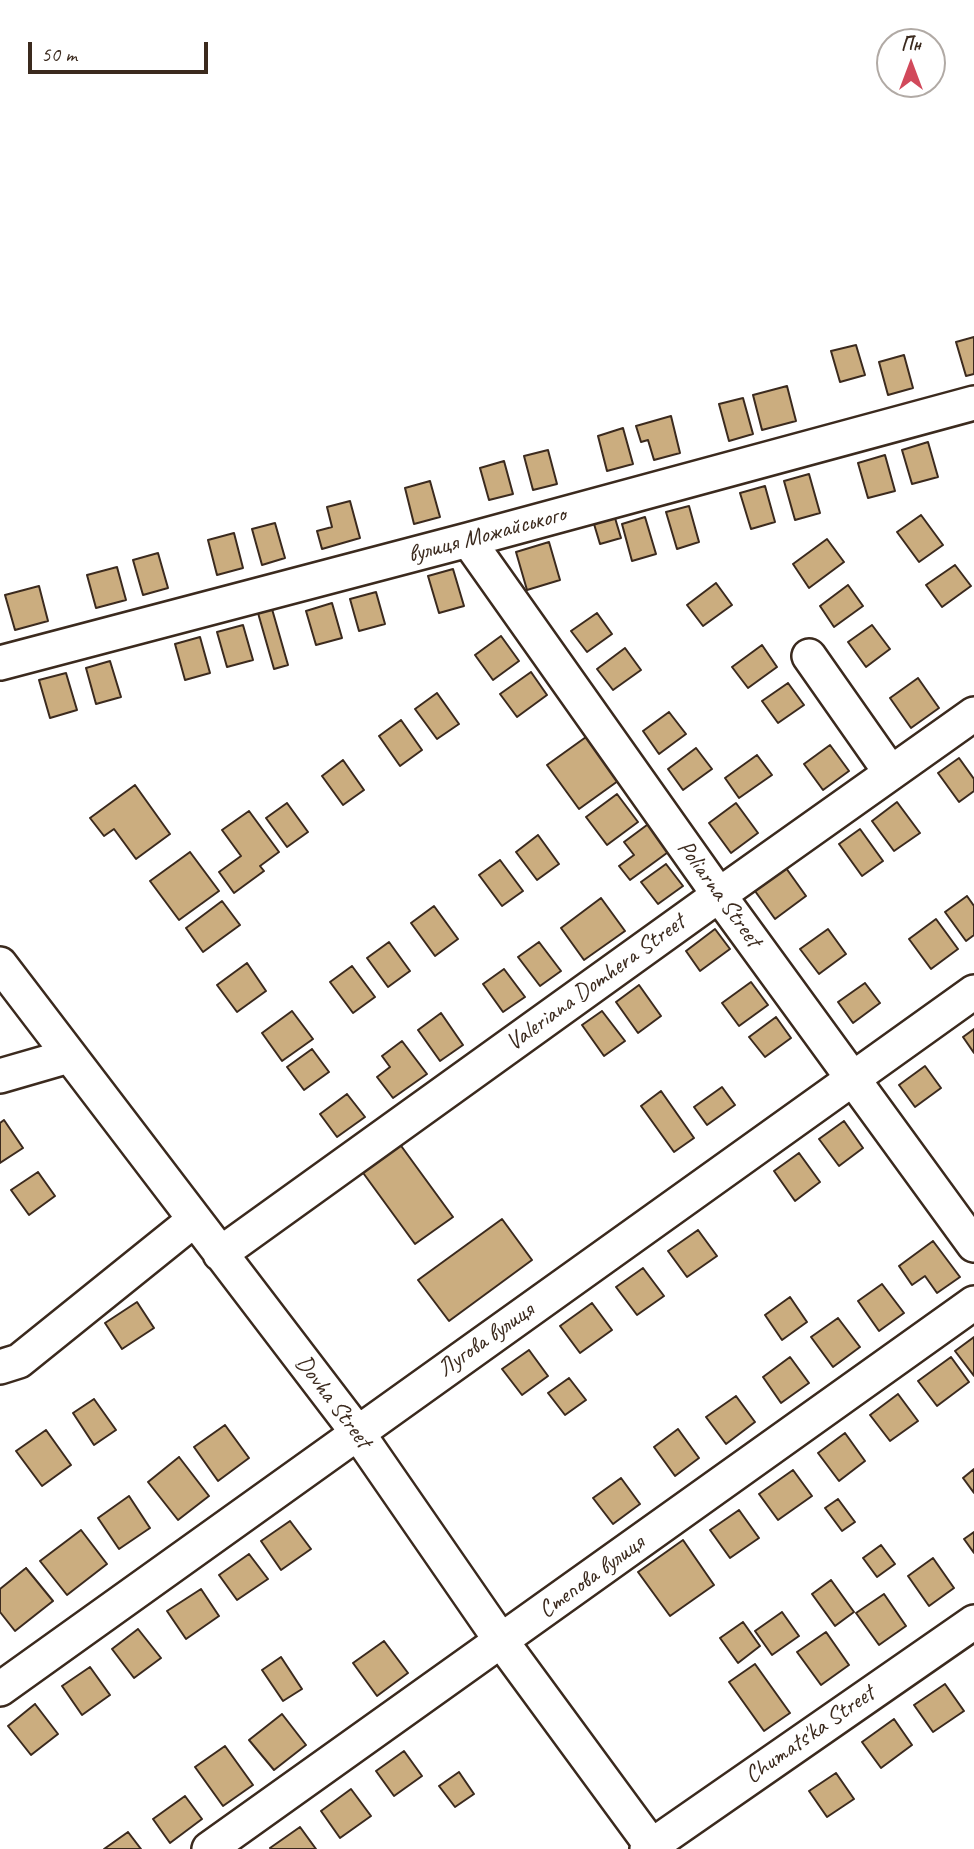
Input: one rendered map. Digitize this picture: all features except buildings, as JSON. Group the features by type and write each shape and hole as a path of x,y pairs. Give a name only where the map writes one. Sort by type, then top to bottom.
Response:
{"street":[{"name":"вулиця Можайського","path":"0,663 974,403"},
{"name":"Poliarna Street","path":"468,540 719,895 974,1245"},
{"path":"809,656 891,773"},
{"name":"Valeriana Domhera Street","path":"220,1254 974,714"},
{"name":"Dovha Street","path":"0,964 357,1432 502,1642 651,1848"},
{"name":"Лугова вулиця","path":"0,1689 974,992"},
{"path":"0,1076 69,1056"},
{"path":"6,1368 194,1220"},
{"name":"Степова вулиця","path":"209,1849 974,1304"},
{"name":"Chumats'ka Street","path":"651,1848 974,1622"}]}
